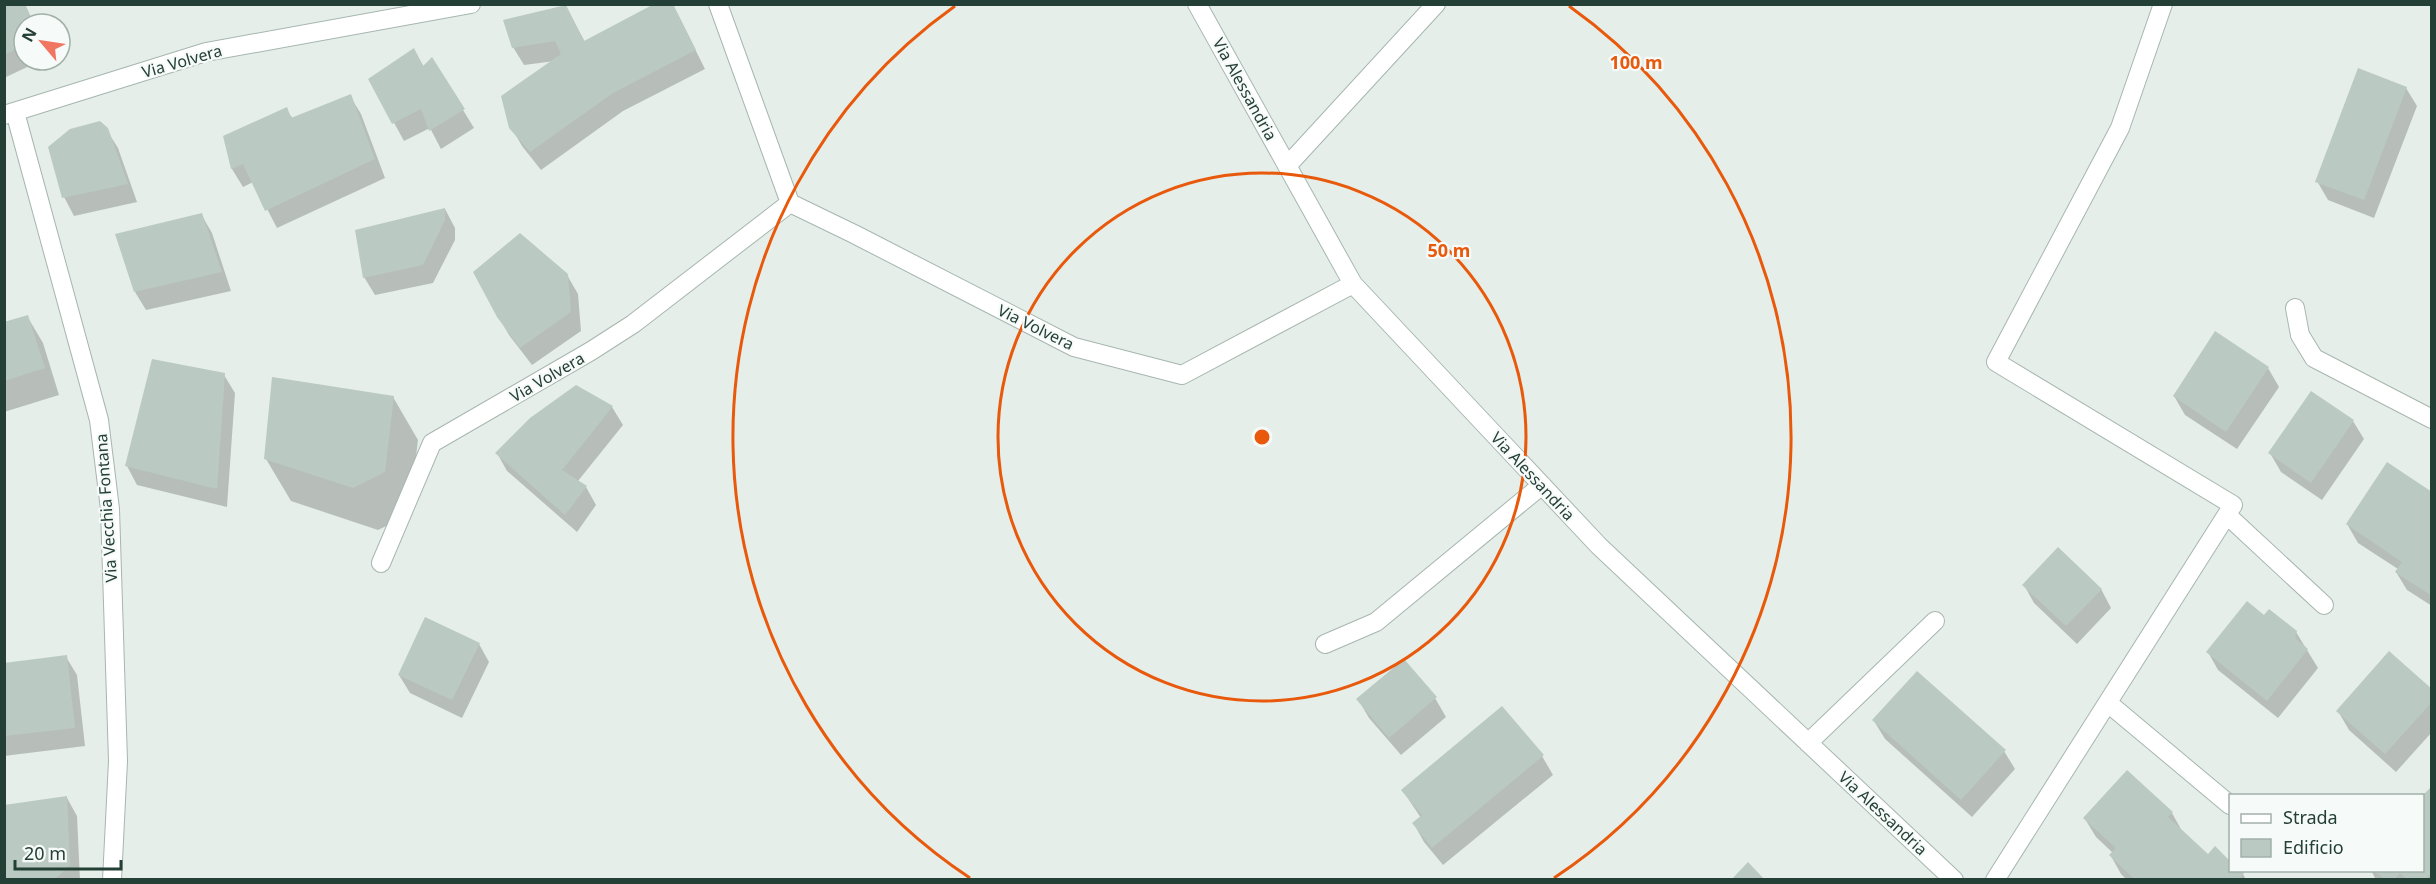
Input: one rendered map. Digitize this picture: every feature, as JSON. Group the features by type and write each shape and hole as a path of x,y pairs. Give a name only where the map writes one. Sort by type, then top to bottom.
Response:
{"street":[{"name":"Via Volvera","path":"10,113 206,52 471,4"},
{"path":"718,4 790,203"},
{"name":"Via Alessandria","path":"1197,4 1353,284 1599,546 1954,879"},
{"path":"1287,166 1436,4"},
{"path":"1995,879 2233,505 1996,362 2120,128 2163,4"},
{"name":"Via Vecchia Fontana","path":"10,113 99,420 110,509 118,761 112,879"},
{"name":"Via Volvera","path":"381,563 432,443 591,351 633,324 790,203 1074,347 1182,375 1353,284"},
{"path":"2295,308 2300,335 2314,358 2432,419"},
{"path":"1326,645 1376,622 1542,485"},
{"path":"2227,515 2324,605"},
{"path":"1808,743 1935,621"},
{"path":"2108,703 2229,804"}],"building":[{"path":"654,4 673,4 696,50 613,93 530,152 509,128 501,96 561,54 555,41 512,48 503,20 566,5 584,41"},
{"path":"4,5 25,5 28,12 12,12 12,51 4,55"},
{"path":"414,48 423,66 432,57 465,109 429,131 421,109 392,124 368,79"},
{"path":"2358,68 2407,87 2364,200 2315,182"},
{"path":"351,94 375,159 265,211 243,164 231,169 223,136 287,107 291,118"},
{"path":"100,121 108,128 128,184 62,198 48,147 70,129"},
{"path":"445,208 445,220 423,265 363,278 355,230"},
{"path":"202,213 222,272 134,292 115,234"},
{"path":"520,233 568,274 571,312 520,348 497,317 473,272"},
{"path":"28,315 45,368 4,381 4,322"},
{"path":"2215,331 2269,367 2226,432 2173,396"},
{"path":"152,359 225,373 217,489 125,466"},
{"path":"272,377 394,396 385,472 353,488 264,459"},
{"path":"576,385 613,406 562,470 587,486 565,515 495,453 530,418"},
{"path":"2311,391 2354,420 2311,483 2268,453"},
{"path":"2387,462 2432,492 2432,596 2395,572 2402,562 2346,524"},
{"path":"2058,547 2102,589 2066,626 2022,585"},
{"path":"2247,601 2264,615 2269,609 2297,631 2295,638 2308,649 2267,701 2206,652"},
{"path":"425,617 480,643 452,700 398,675"},
{"path":"2389,651 2432,689 2432,702 2385,754 2336,711"},
{"path":"67,655 75,728 4,736 4,663"},
{"path":"1404,659 1437,697 1389,738 1356,699"},
{"path":"1917,671 2006,750 1961,800 1872,720"},
{"path":"1502,706 1544,755 1432,848 1412,823 1422,815 1401,790"},
{"path":"2127,770 2173,812 2168,817 2208,854 2215,846 2229,860 2229,872 2244,873 2239,880 2135,880 2109,855 2116,848 2083,818"},
{"path":"2432,786 2432,872 2425,880 2407,880 2400,873 2394,880 2385,880 2376,872 2424,872 2424,794"},
{"path":"67,796 70,865 54,880 4,880 4,805"},
{"path":"1748,862 1765,880 1731,880"}]}
